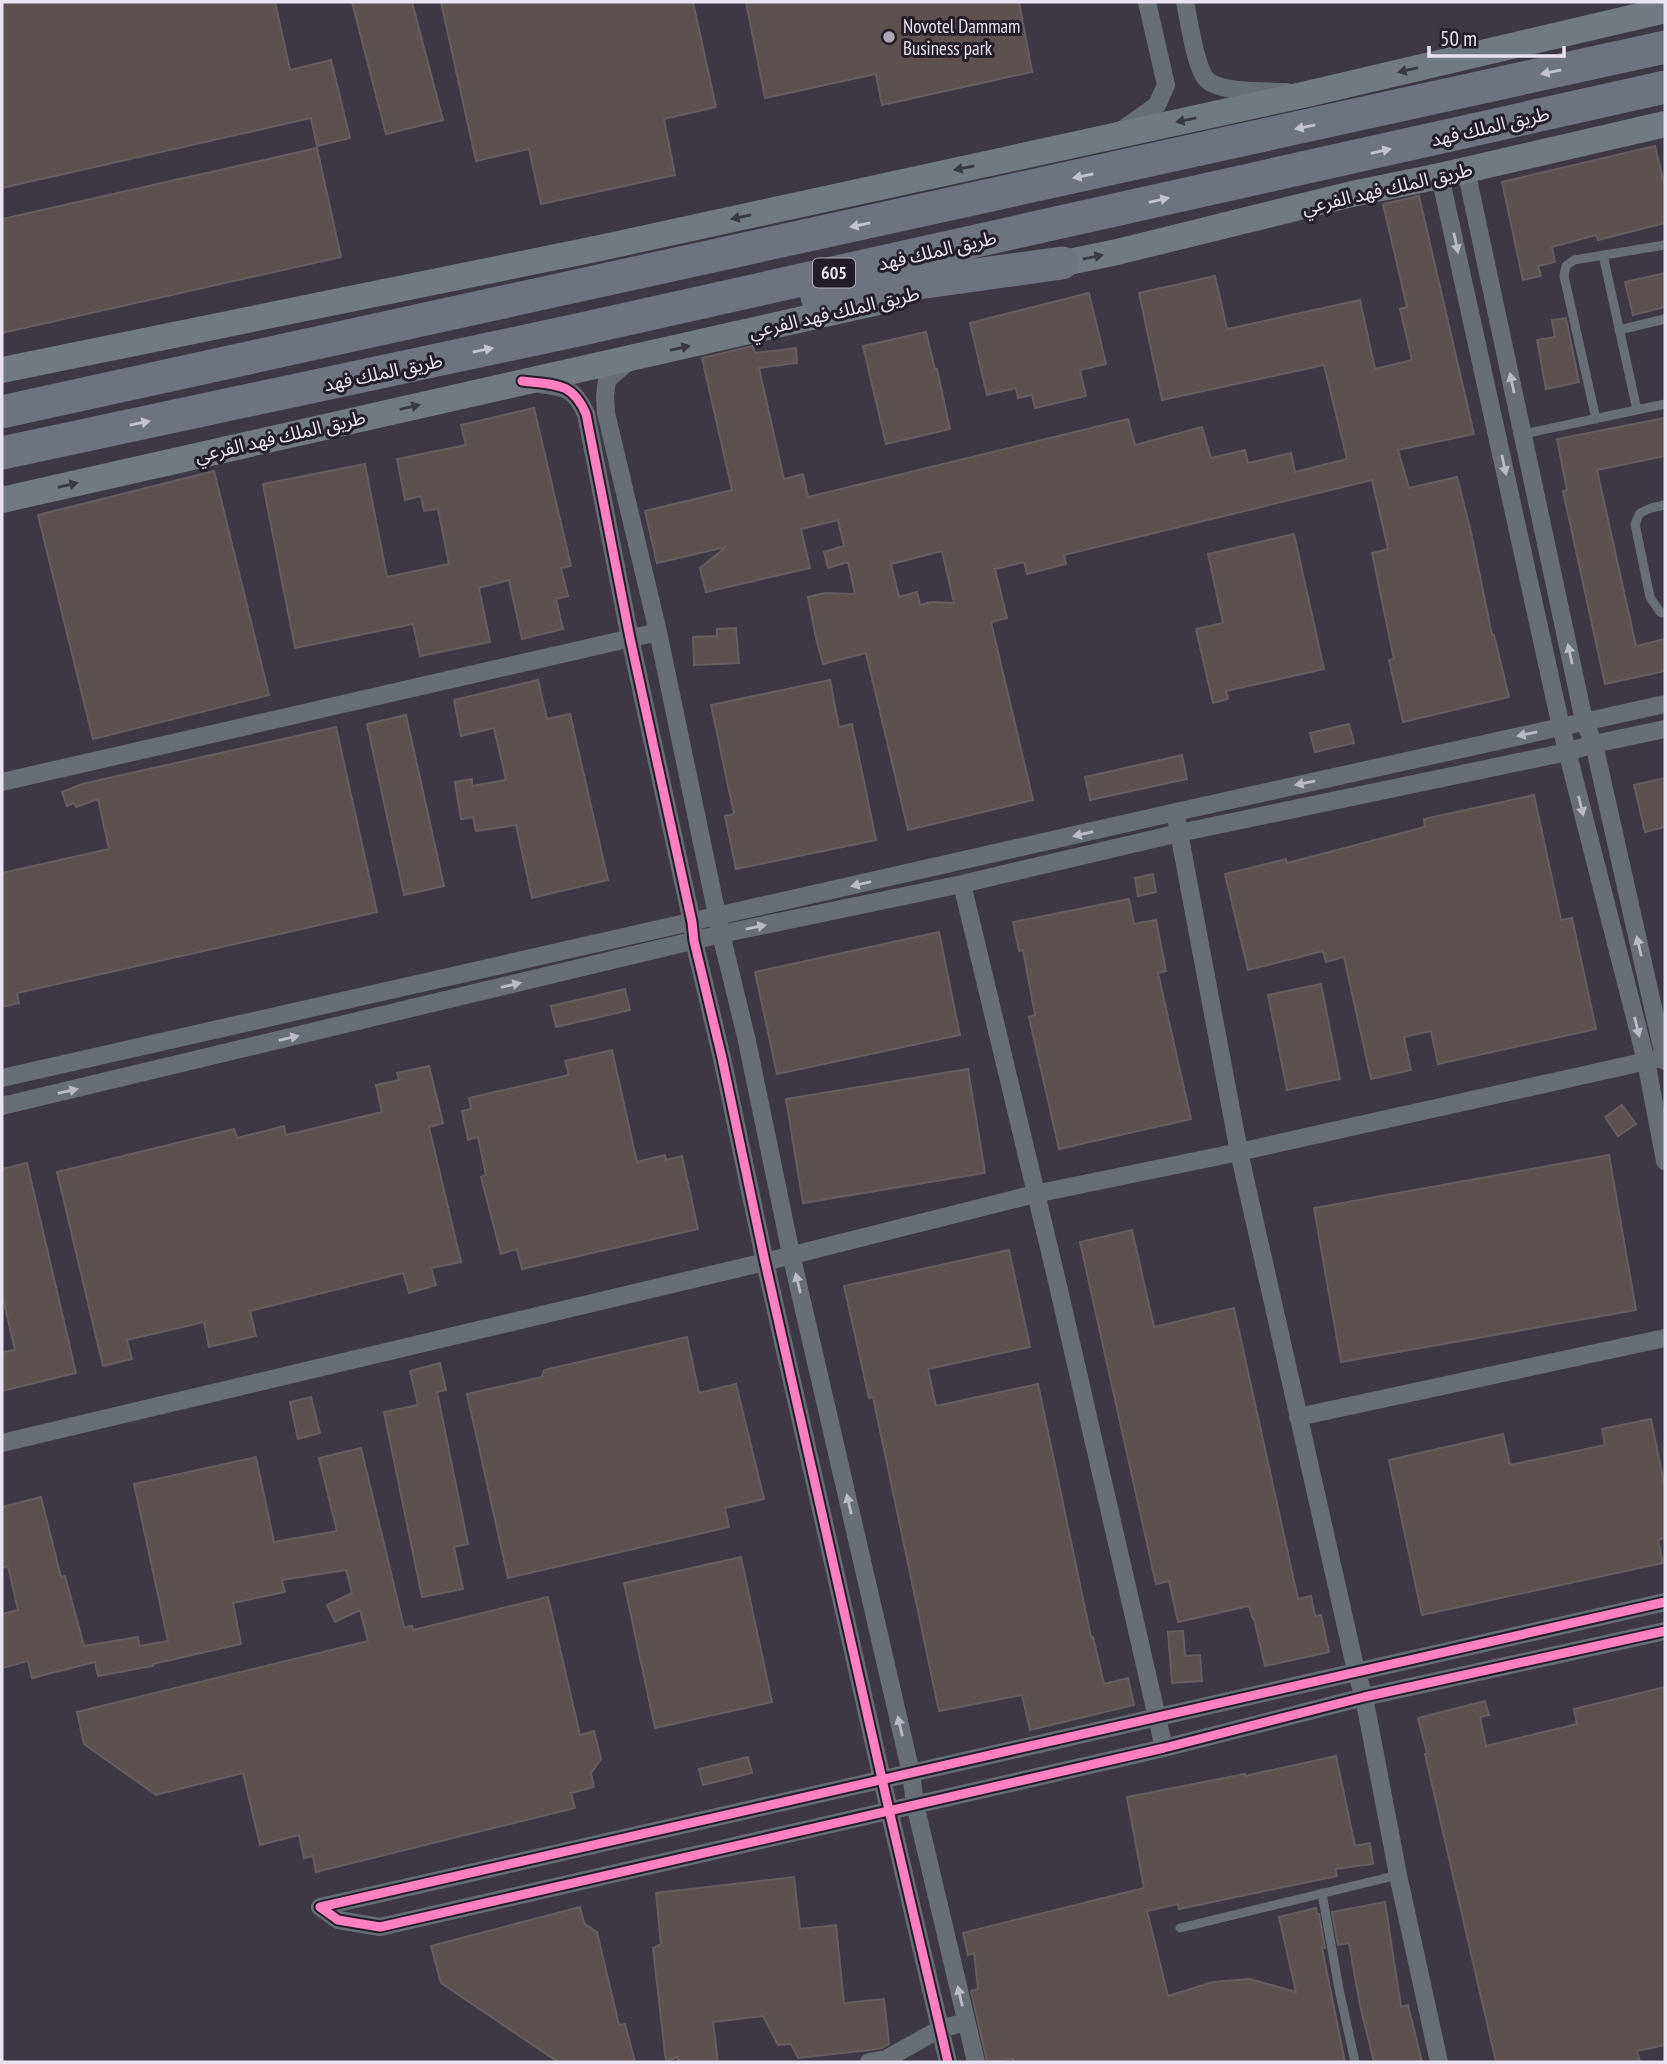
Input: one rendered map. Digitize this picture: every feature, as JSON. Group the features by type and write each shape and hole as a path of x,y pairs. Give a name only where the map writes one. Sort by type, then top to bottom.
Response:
{"highway":[{"name":"طريق الملك فهد","path":"2,412 1665,47"},
{"name":"طريق الملك فهد","path":"2,453 582,329 1665,87"},
{"path":"582,329 1062,263"}],"main road":[{"path":"2,370 613,245 1307,94 1665,10"},
{"name":"طريق الملك فهد الفرعي","path":"2,500 522,381 1117,252 1352,194 1665,124"}],"street":[{"path":"1115,135 1157,105 1166,85 1147,2"},
{"path":"1185,2 1199,68 1207,80 1219,87 1307,94"},
{"path":"1466,170 1584,722 1594,744 1665,1059 1651,1084"},
{"path":"1440,176 1561,727 1646,1061 1665,1161"},
{"path":"633,358 607,380 606,413 658,632 791,1254 976,2062"},
{"path":"522,381 560,386 572,391 580,400 586,414 694,941 948,2062"},
{"path":"1498,438 1523,434"},
{"path":"2,782 658,632"},
{"path":"2,1106 694,941 720,925 1176,812 1665,704"},
{"path":"2,1078 692,922 720,925 962,884 1179,833 1665,729"},
{"path":"1176,812 1239,1152 1364,1697 1398,1875 1440,2062"},
{"path":"962,884 1164,1748"},
{"path":"722,1058 747,1041"},
{"path":"2,1443 765,1262 1035,1194 1665,1059"},
{"path":"1298,1417 1665,1338"},
{"path":"1665,1602 320,1908 338,1920 380,1927 1164,1748 1364,1697 1665,1632"},
{"path":"809,1797 814,1827"},
{"path":"606,1843 614,1873"},
{"path":"869,2062 886,2059 940,2029 966,2022"}],"lane":[{"path":"1596,419 1564,276 1566,266 1574,260 1665,245"},
{"path":"1603,255 1637,410"},
{"path":"1619,330 1665,320"},
{"path":"1523,434 1665,404"},
{"path":"1665,505 1640,513 1635,524 1650,597 1660,612 1665,613"},
{"path":"1180,1928 1398,1875"},
{"path":"1322,1893 1339,1989 1356,2062"}],"building":[{"path":"2,2 275,2 290,70 331,60 350,138 317,146 311,118 2,188"},
{"path":"352,2 412,2 443,120 386,134"},
{"path":"441,2 693,2 716,107 664,119 675,175 541,204 529,149 476,161"},
{"name":"Novotel Dammam Business park","path":"746,2 1019,2 1032,72 882,105 876,74 765,98"},
{"path":"1655,146 1665,187 1665,223 1598,240 1596,235 1552,247 1555,262 1538,266 1541,276 1523,280 1502,182"},
{"path":"317,148 341,257 2,333 2,219"},
{"path":"1419,196 1474,434 1398,450 1409,488 1457,477 1492,635 1509,697 1403,722 1389,660 1394,659 1372,553 1388,549 1372,480 1064,555 1066,564 1027,574 1024,562 995,569 1007,618 991,622 1033,800 908,830 866,653 823,664 816,638 808,597 825,593 855,594 848,562 828,568 824,552 844,546 838,520 801,529 810,568 706,592 700,568 726,547 657,563 645,511 732,490 702,358 753,346 755,353 796,348 797,363 759,368 784,479 803,474 808,497 1128,419 1135,445 1202,427 1211,458 1245,450 1248,463 1291,453 1295,472 1347,459 1324,365 1162,400 1139,293 1215,276 1227,329 1360,300 1375,369 1412,360 1400,309 1407,307 1383,204","holes":["942,551 954,603 931,602 920,605 917,592 899,597 891,564"]},
{"path":"1665,273 1665,307 1633,315 1625,282"},
{"path":"1089,293 1106,364 1080,370 1086,396 1035,408 1032,395 1018,398 1016,388 987,395 970,323"},
{"path":"1566,318 1579,382 1546,389 1537,340 1555,337 1552,320"},
{"path":"926,332 950,429 886,444 863,346"},
{"path":"534,408 571,566 561,568 568,596 556,599 563,629 522,639 509,580 479,588 490,642 420,656 413,624 295,648 263,484 365,464 387,577 449,564 438,509 424,511 421,496 405,500 397,459 466,445 461,425"},
{"path":"1665,418 1665,456 1597,470 1636,646 1665,639 1665,671 1605,684 1563,491 1567,490 1557,439"},
{"path":"214,471 269,695 93,739 38,515"},
{"path":"1294,534 1324,669 1226,691 1228,699 1213,703 1196,629 1223,623 1208,554"},
{"path":"736,628 739,663 694,665 693,637 717,636 717,629"},
{"path":"538,680 547,719 570,714 608,880 532,898 516,825 476,831 473,817 461,819 455,782 472,779 472,786 506,780 494,728 461,736 454,700"},
{"path":"830,680 839,727 852,724 876,840 736,869 725,816 734,814 711,705"},
{"path":"406,715 444,886 404,895 367,724"},
{"path":"1349,724 1354,743 1315,752 1310,733"},
{"path":"336,727 377,912 17,993 19,1003 2,1007 2,873 109,849 98,799 76,807 74,803 67,806 62,792 82,784"},
{"path":"1182,755 1187,779 1090,800 1085,777"},
{"path":"1665,778 1665,827 1645,832 1634,785"},
{"path":"1534,795 1561,920 1572,918 1596,1029 1438,1064 1431,1031 1404,1037 1411,1070 1371,1079 1344,957 1326,962 1323,951 1248,970 1225,874 1286,859 1287,863 1425,827 1424,819"},
{"path":"1153,874 1156,892 1138,896 1135,878"},
{"path":"1129,899 1134,924 1156,920 1166,971 1158,973 1191,1119 1059,1149 1029,1017 1035,1015 1023,950 1019,951 1013,922"},
{"path":"939,932 960,1035 777,1074 755,972"},
{"path":"1321,984 1340,1079 1287,1090 1268,995"},
{"path":"625,989 630,1010 556,1027 551,1006"},
{"path":"612,1050 637,1162 665,1155 666,1160 682,1156 698,1229 522,1269 517,1249 501,1254 481,1177 486,1175 478,1137 468,1140 462,1111 471,1109 469,1098 569,1075 565,1061"},
{"path":"429,1066 443,1123 429,1127 461,1262 431,1268 436,1285 409,1293 403,1273 250,1311 256,1336 209,1347 204,1322 127,1340 132,1359 103,1366 57,1172 234,1129 237,1138 284,1126 286,1135 382,1112 376,1085 399,1080 397,1073"},
{"path":"968,1069 985,1173 803,1203 786,1099"},
{"path":"1622,1105 1636,1124 1618,1136 1605,1117"},
{"path":"1609,1155 1636,1310 1341,1362 1314,1208"},
{"path":"27,1163 76,1373 2,1391 2,1352 15,1350 2,1294 2,1169"},
{"path":"1132,1230 1154,1327 1234,1308 1298,1599 1311,1596 1315,1616 1321,1615 1329,1652 1265,1666 1249,1606 1178,1622 1169,1581 1156,1584 1080,1242"},
{"path":"1009,1250 1030,1347 928,1369 936,1406 1038,1384 1091,1637 1104,1684 1128,1678 1134,1705 1030,1730 1022,1695 939,1711 873,1397 869,1398 844,1286"},
{"path":"687,1337 699,1393 736,1384 764,1499 725,1508 729,1527 508,1578 467,1394 542,1377 544,1370"},
{"path":"440,1363 446,1390 437,1392 468,1544 454,1547 463,1589 422,1597 384,1412 418,1405 410,1371"},
{"path":"311,1397 320,1433 298,1439 290,1402"},
{"path":"1651,1419 1665,1488 1665,1538 1658,1540 1663,1563 1422,1615 1389,1460 1503,1434 1510,1465 1605,1445 1602,1429"},
{"path":"361,1448 404,1627 412,1626 413,1630 548,1597 580,1735 594,1731 601,1759 591,1773 594,1787 571,1793 575,1808 316,1872 313,1856 304,1858 299,1835 260,1845 243,1773 156,1795 84,1744 77,1712 368,1641 360,1610 335,1622 327,1605 352,1593 346,1570 282,1580 285,1592 233,1603 241,1644 153,1666 98,1676 95,1662 32,1678 28,1661 2,1668 2,1614 18,1610 8,1566 2,1568 2,1507 41,1497 61,1577 65,1576 84,1646 138,1637 139,1646 168,1641 134,1484 256,1457 274,1542 337,1531 319,1458"},
{"path":"741,1557 772,1702 655,1728 624,1583"},
{"path":"1183,1631 1185,1656 1200,1655 1202,1681 1172,1683 1168,1632"},
{"path":"1665,1687 1665,2045 1637,2051 1640,2062 1496,2062 1418,1718 1485,1701 1489,1715 1480,1717 1486,1746 1577,1724 1574,1709"},
{"path":"1336,1756 1355,1846 1370,1843 1373,1864 1335,1869 1337,1876 1179,1909 1178,1904 1147,1911 1168,1996 1213,1982 1250,1979 1296,1992 1279,1917 1316,1908 1345,2062 1013,2062 1013,2059 987,2062 971,1991 978,1989 974,1953 968,1955 963,1933 1144,1888 1127,1797 1245,1776"},
{"path":"748,1757 752,1773 703,1785 699,1769"},
{"path":"794,1877 800,1929 836,1925 844,2003 884,1999 889,2044 870,2050 798,2058 791,2044 778,2045 763,2016 713,2022 718,2062 680,2062 677,2057 666,2062 653,1948 661,1944 656,1893"},
{"path":"1385,1902 1401,2007 1408,2005 1422,2062 1374,2062 1349,1943 1338,1945 1332,1912"},
{"path":"580,1907 584,1923 597,1932 619,2025 625,2024 635,2062 558,2062 441,1983 431,1946"}],"cycle path":[{"path":"522,381 553,384 568,390 575,395 586,414 694,941 948,2062"},
{"path":"1665,1602 320,1907 338,1920 380,1927 1164,1748 1364,1697 1665,1631"}],"place":[{"name":"Novotel Dammam Business park","path":"889,37"}]}
